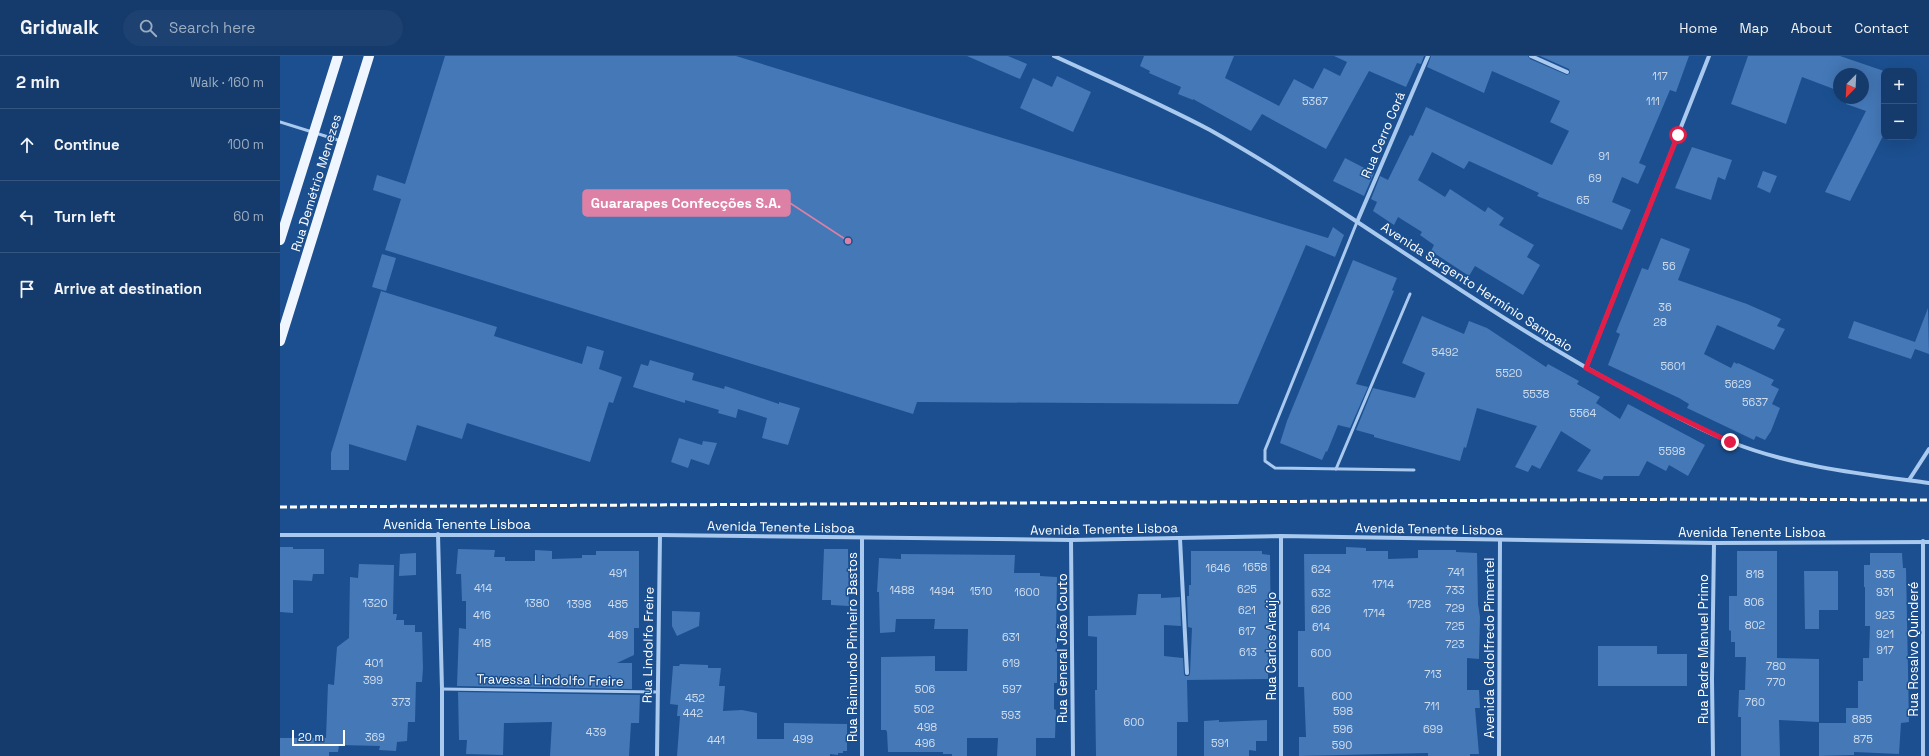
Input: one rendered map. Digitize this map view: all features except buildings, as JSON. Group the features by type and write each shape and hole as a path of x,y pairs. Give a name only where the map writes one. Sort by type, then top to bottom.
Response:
{"main road":[{"name":"Rua Demétrio Menezes","path":"280,240 315,133 338,56"},
{"name":"Rua Demétrio Menezes","path":"280,341 369,56"}],"street":[{"name":"Avenida Sargento Hermínio Sampaio","path":"1054,56 1158,104 1211,131 1284,174 1416,262 1586,368 1666,411 1730,442 1773,456 1818,467 1929,483"},
{"name":"Rua Cerro Corá","path":"1357,222 1428,56"},
{"path":"1531,56 1567,72"},
{"path":"1586,368 1709,56"},
{"path":"1909,480 1929,449"},
{"path":"438,534 442,689 442,756"},
{"name":"Avenida Tenente Lisboa","path":"280,535 660,535 862,539 1071,540 1281,536 1714,543 1929,542"},
{"name":"Rua Lindolfo Freire","path":"657,756 660,535"},
{"name":"Rua Carlos Araújo","path":"1281,536 1281,756"},
{"path":"1180,538 1187,673"},
{"name":"Rua Raimundo Pinheiro Bastos","path":"862,539 862,756"},
{"name":"Rua General João Couto","path":"1071,540 1073,756"},
{"name":"Avenida Godolfredo Pimentel","path":"1499,756 1500,540"},
{"name":"Rua Rosalvo Quinderé","path":"1923,542 1923,756"},
{"name":"Rua Padre Manuel Primo","path":"1713,756 1712,679 1714,543"}],"lane":[{"path":"280,122 343,142"},
{"path":"1357,222 1265,450 1266,461 1275,468 1414,470"},
{"path":"1336,469 1410,294"},
{"name":"Travessa Lindolfo Freire","path":"442,689 658,692"}],"railway":[{"path":"280,507 1732,499 1929,500"}],"place":[{"name":"Guararapes Confecções S.A.","path":"848,241"}],"route":[{"path":"1678,135 1586,368 1666,411 1730,442"}]}
